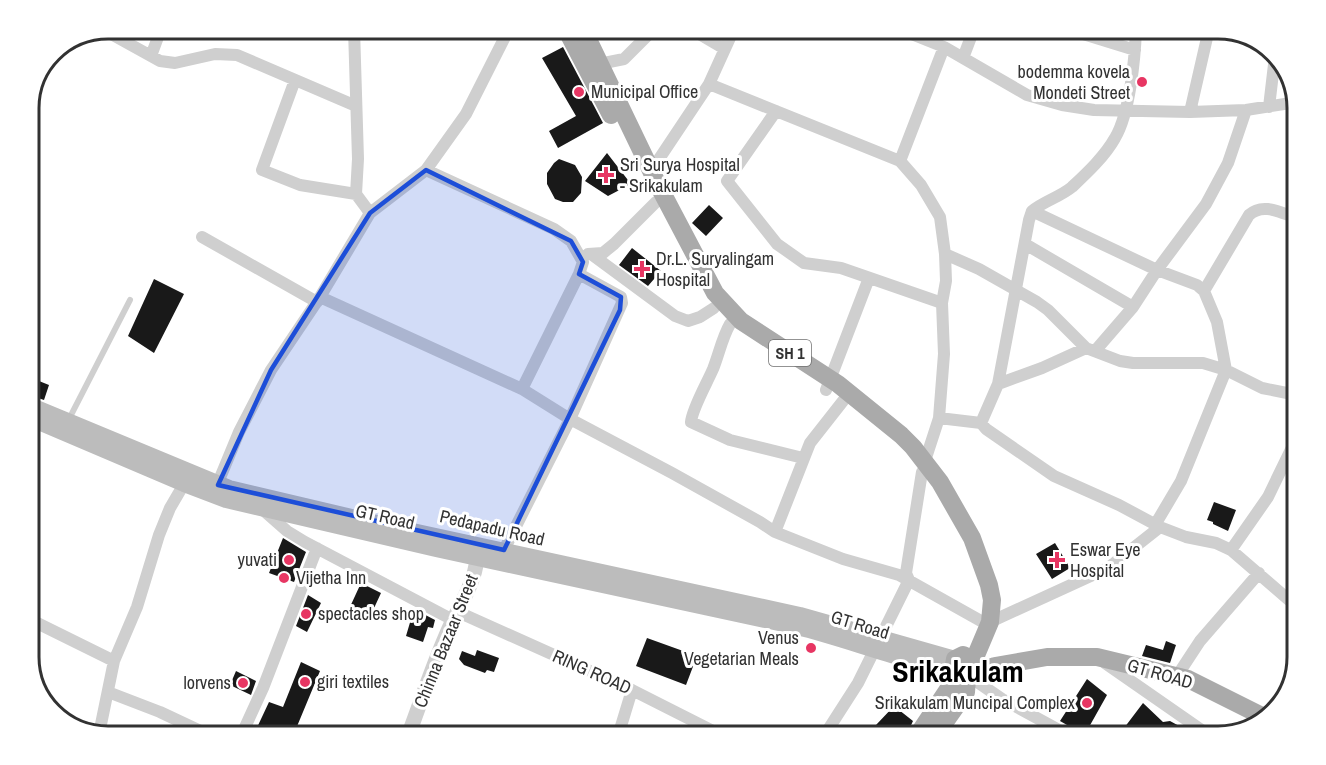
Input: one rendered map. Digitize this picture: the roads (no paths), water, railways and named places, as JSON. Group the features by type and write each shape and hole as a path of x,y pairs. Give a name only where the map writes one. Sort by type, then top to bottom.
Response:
{"main road":[{"name":"SH 1","path":"572,39 702,290 714,308 730,324 829,385 843,401 940,482 978,551 992,600 986,621 966,668 924,726"},
{"name":"SH 1","path":"588,39 651,171 715,293 741,321 901,435 923,467"},
{"name":"Pedapadu Road","path":"39,409 215,490 394,527 478,550 504,550 800,615 877,643"},
{"name":"GT Road","path":"39,422 184,484 215,490 262,509 478,550 832,636 877,643 928,666 966,668"},
{"name":"GT ROAD","path":"966,668 995,666 1047,657 1097,657 1188,679 1258,713"},
{"name":"SH 1","path":"942,726 966,692 966,668"}],"street":[{"path":"120,39 160,61 175,63 215,54 237,55 356,106"},
{"path":"151,56 156,39"},
{"path":"354,39 358,159 356,194 370,213"},
{"path":"215,490 255,399 281,355 319,300 370,213 426,170 466,114 504,39"},
{"path":"600,64 624,59 643,39"},
{"path":"709,39 725,49"},
{"path":"651,171 709,84 729,39"},
{"path":"925,39 944,47 1027,95 1062,105 1125,112 1190,112 1246,110 1287,103"},
{"path":"963,58 970,39"},
{"path":"1101,39 1135,50"},
{"path":"981,423 998,384 1032,212 1070,188 1100,158 1115,138 1125,112 1136,39"},
{"path":"1190,112 1207,39"},
{"path":"900,161 944,47"},
{"path":"1269,106 1274,67"},
{"path":"295,80 262,170 300,185 356,194"},
{"path":"709,84 900,161 921,185 940,217 946,281 942,303 944,354 939,418 923,467 906,573 913,585 986,621 1108,568 1157,526 1181,481 1226,370 1217,322 1204,291 1189,281 1156,270 1032,212"},
{"path":"998,384 1090,350 1133,307 1156,270 1206,204 1228,163 1246,110"},
{"path":"776,111 726,182 777,244 804,263 841,268 942,303"},
{"path":"426,170 554,229 571,241 583,262 522,389"},
{"path":"591,254 603,253 656,202"},
{"path":"1204,291 1249,215 1255,209 1265,208 1287,215"},
{"path":"202,237 319,300 522,389 570,419 672,473 775,532 843,559 909,580"},
{"path":"1025,244 1133,307"},
{"path":"577,250 591,254 675,316 688,321 714,308"},
{"path":"945,254 979,269 1048,310 1090,350 1120,361 1133,363 1203,363 1226,370 1262,388 1287,393"},
{"path":"504,550 570,419 622,303 621,297 579,274"},
{"path":"829,385 869,278"},
{"path":"730,324 702,397 692,415 691,423 730,440 803,458"},
{"path":"775,532 810,443 843,401"},
{"path":"939,418 981,423 986,429 1054,476 1083,491 1119,504 1157,526 1186,537 1216,543 1231,550 1287,597"},
{"path":"1231,550 1268,497 1287,459"},
{"path":"101,725 114,661 138,606 159,535 170,508 184,484"},
{"name":"RING ROAD","path":"262,509 287,531 317,548 456,616 632,690 703,726"},
{"path":"246,726 263,688 317,548"},
{"name":"Chinna Bazaar Street","path":"412,726 456,616 478,550"},
{"path":"1177,676 1200,641 1259,573"},
{"path":"830,726 858,683 909,580"},
{"path":"39,624 114,661"},
{"path":"1097,657 1196,726"},
{"path":"966,668 1002,699 1052,726"},
{"path":"621,726 632,690"},
{"path":"108,692 189,726"}],"lane":[{"path":"68,421 129,300"}],"place":[{"name":"bodemma kovela Mondeti Street","path":"1142,82"},
{"name":"Municipal Office","path":"579,92"},
{"name":"Sri Surya Hospital - Srikakulam","path":"606,175"},
{"name":"Dr.L. Suryalingam Hospital","path":"642,269"},
{"name":"yuvati","path":"289,560"},
{"name":"Eswar Eye Hospital","path":"1057,560"},
{"name":"Vijetha Inn","path":"284,578"},
{"name":"spectacles shop","path":"306,614"},
{"name":"Venus Vegetarian Meals","path":"811,648"},
{"name":"giri textiles","path":"305,682"},
{"name":"lorvens","path":"243,683"},
{"name":"Srikakulam Muncipal Complex","path":"1087,703"}],"district":[{"name":"Srikakulam","path":"958,672"}]}
